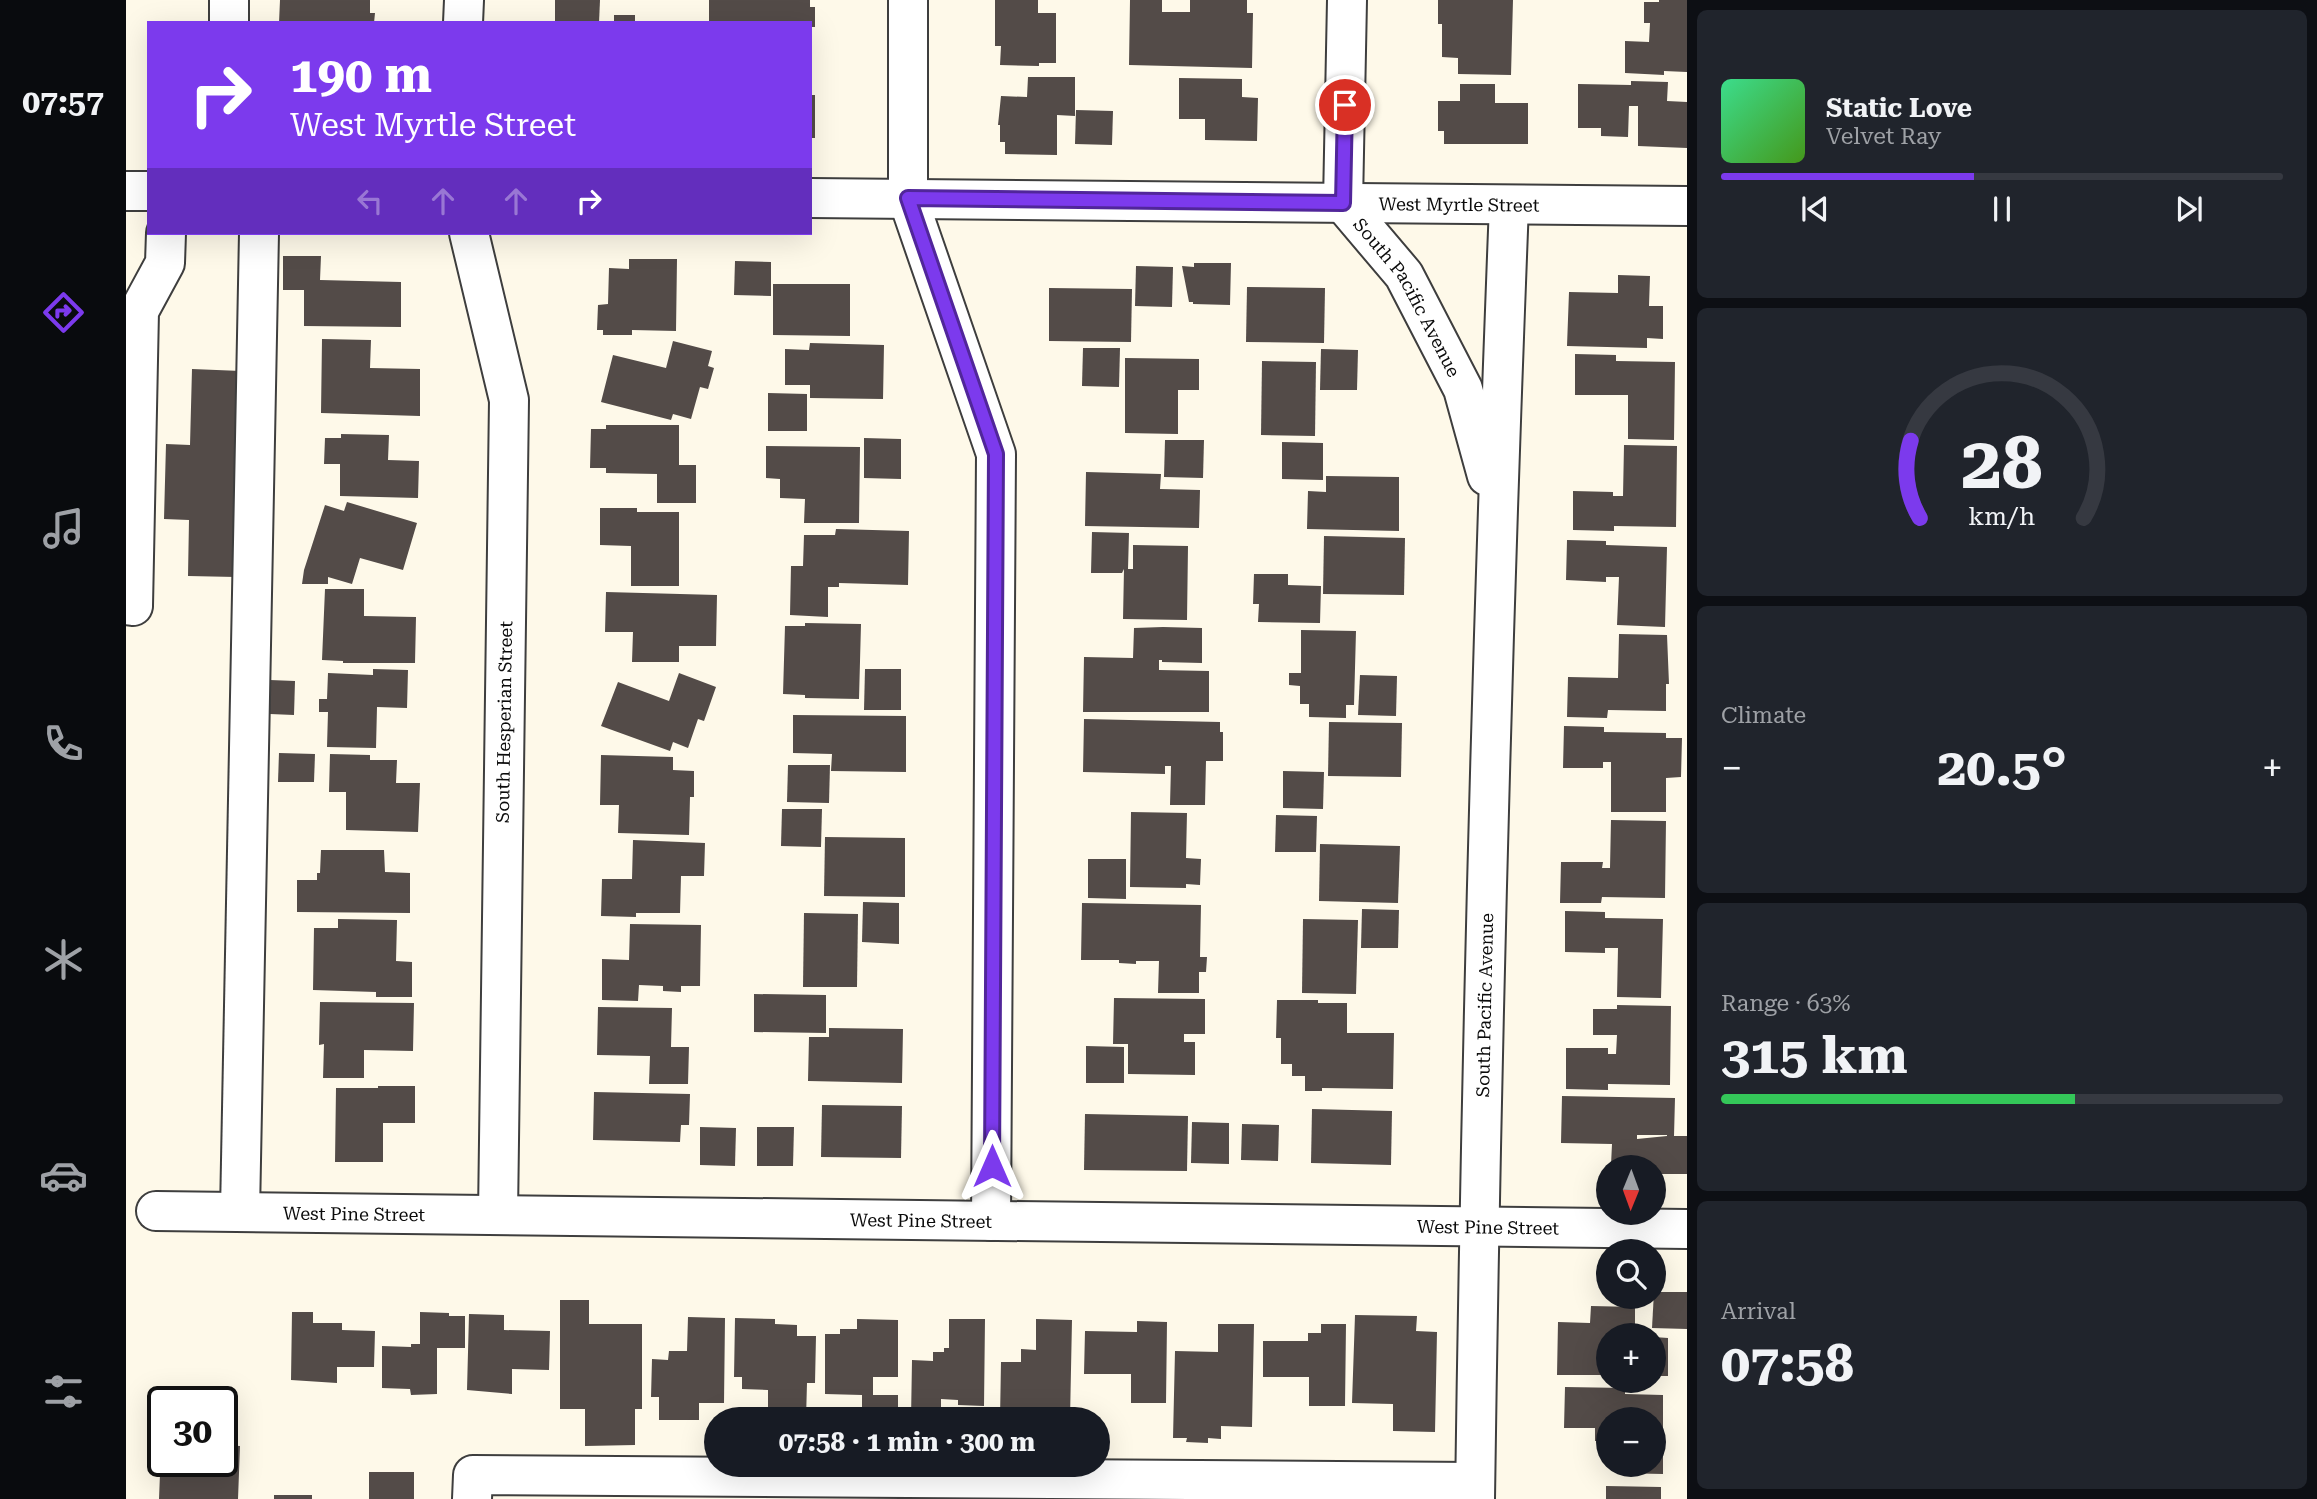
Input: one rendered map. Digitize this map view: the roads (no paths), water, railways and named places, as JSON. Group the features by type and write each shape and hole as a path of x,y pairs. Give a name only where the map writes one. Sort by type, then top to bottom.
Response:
{"street":[{"path":"229,0 229,21"},
{"path":"463,21 464,0"},
{"path":"908,0 908,198 996,454 991,1221"},
{"name":"South Pacific Avenue","path":"1347,0 1343,203 1404,275 1464,389 1497,512"},
{"path":"126,191 147,191"},
{"name":"West Myrtle Street","path":"812,198 1687,206"},
{"name":"South Pacific Avenue","path":"1475,1491 1497,512 1508,205"},
{"path":"126,606 133,606 139,311 165,263 166,235"},
{"path":"240,1212 258,235"},
{"name":"South Hesperian Street","path":"470,235 509,400 498,1215"},
{"name":"West Pine Street","path":"156,1211 1687,1229"},
{"path":"472,1499 473,1475 1475,1491"}]}
